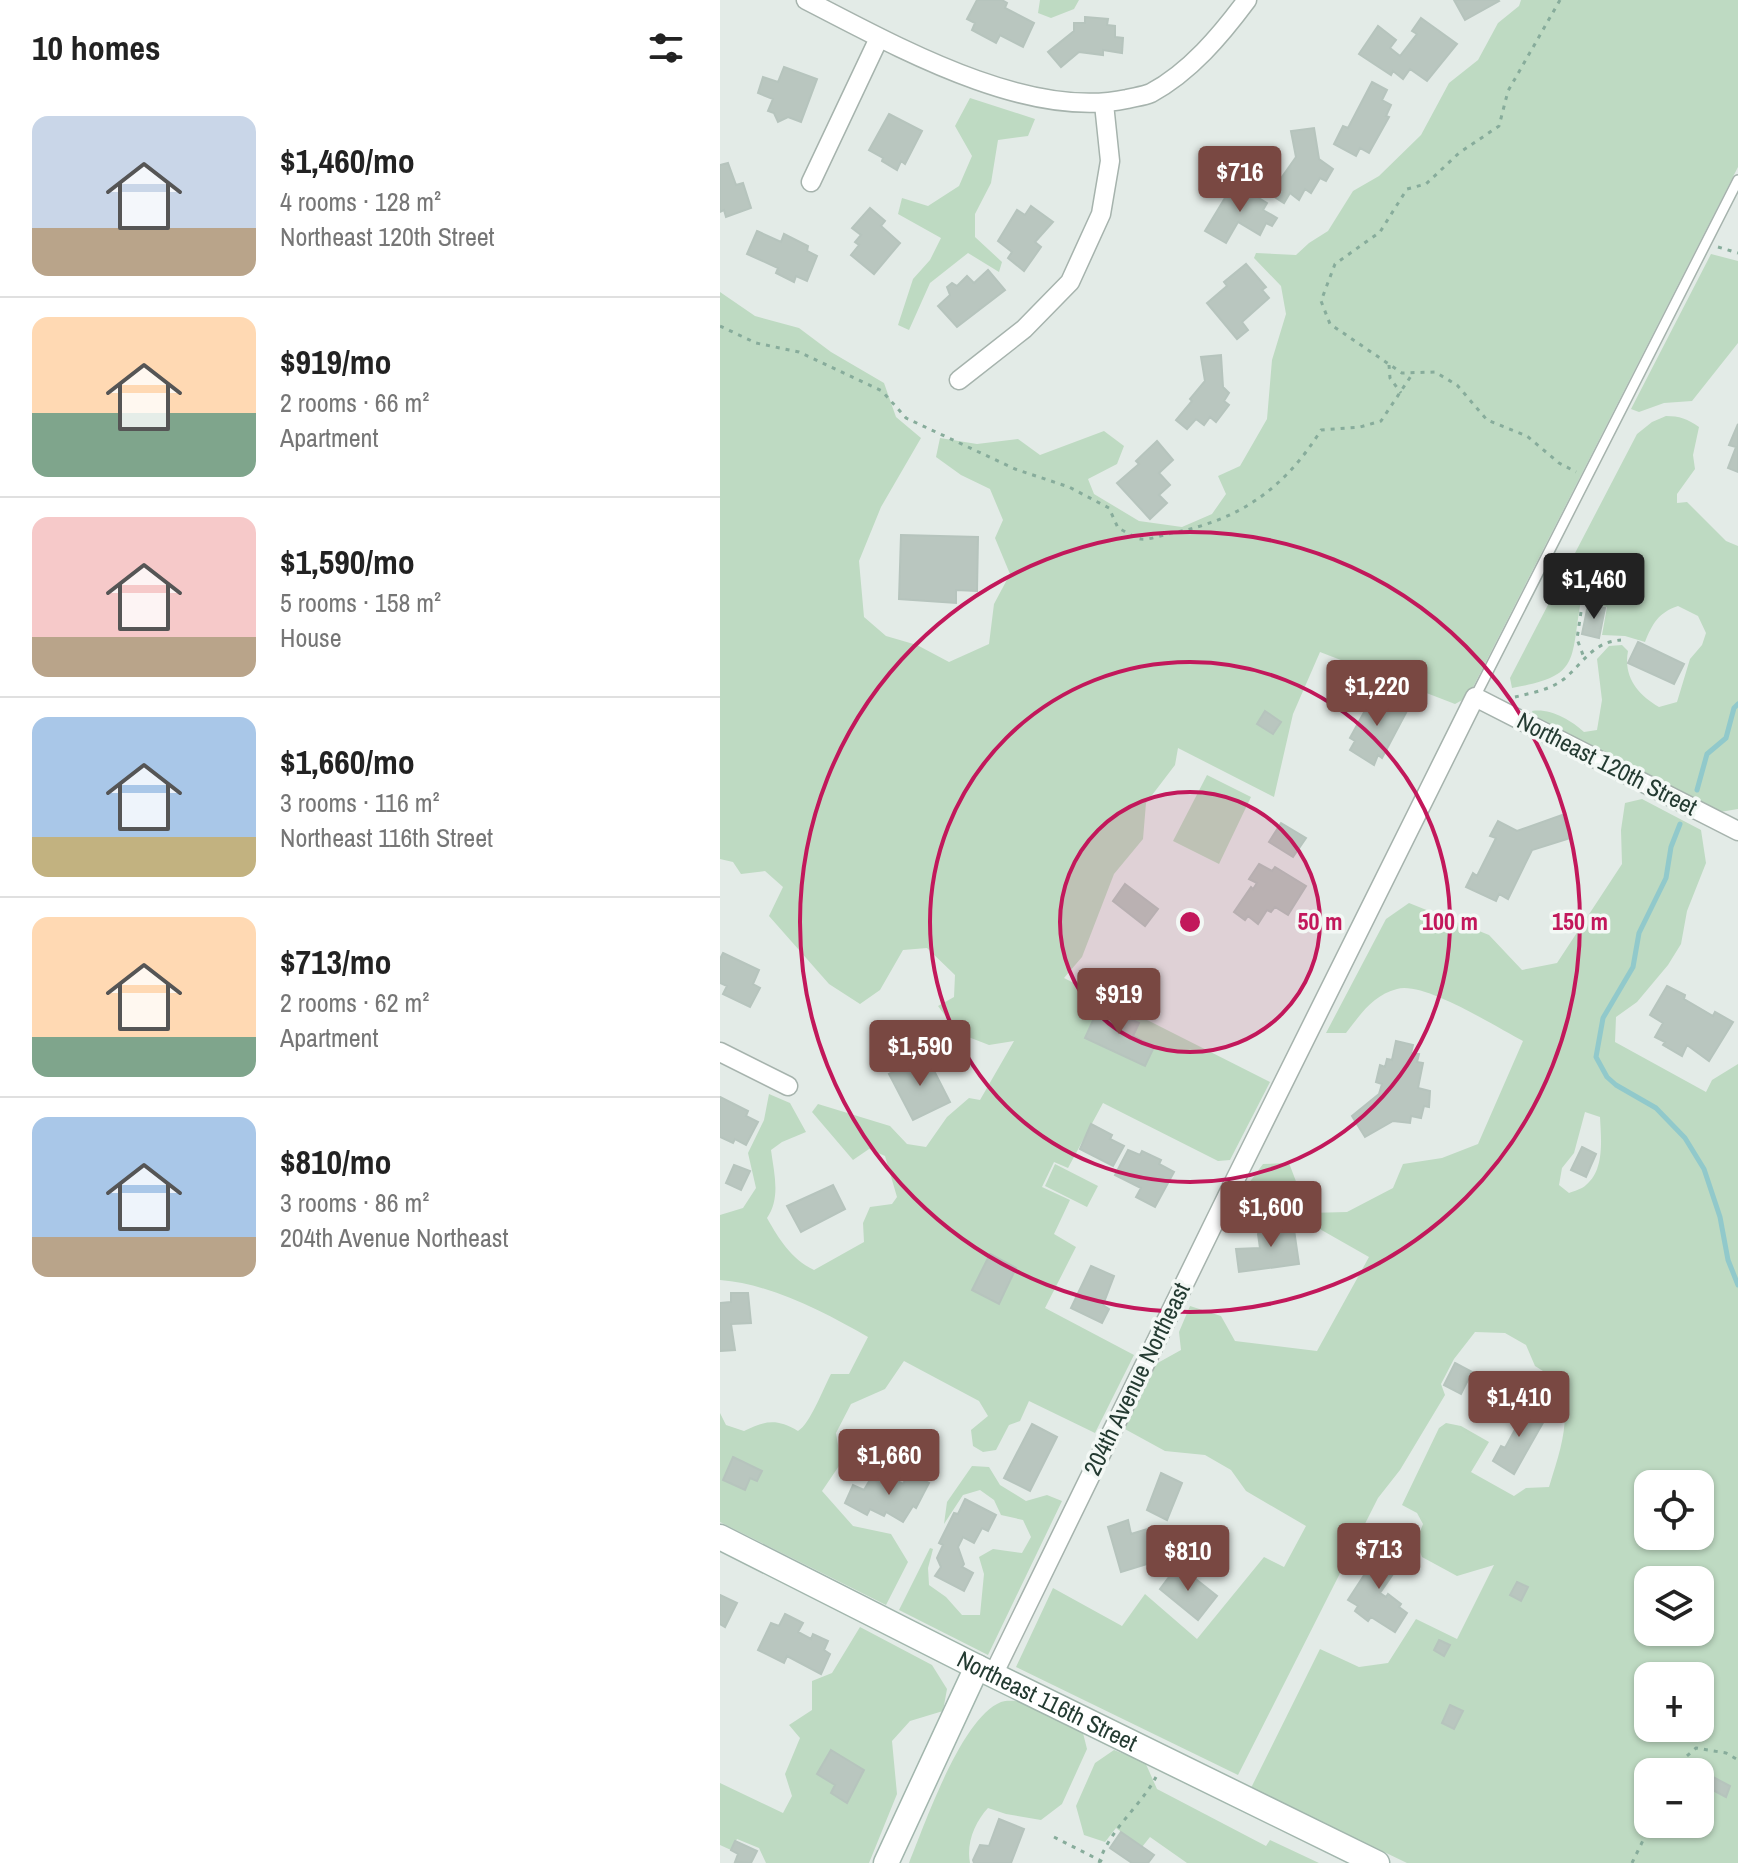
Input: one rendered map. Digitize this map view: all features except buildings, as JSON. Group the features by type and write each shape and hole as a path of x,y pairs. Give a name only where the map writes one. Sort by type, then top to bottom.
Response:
{"street":[{"path":"806,0 879,38 956,72 1032,97 1104,104 1149,94 1187,69 1230,24 1247,0"},
{"path":"811,182 879,38"},
{"path":"959,380 1024,329 1070,282 1101,214 1110,161 1104,104"},
{"name":"Northeast 120th Street","path":"1475,697 1738,831"},
{"name":"204th Avenue Northeast","path":"985,1671 1228,1195 1475,697"},
{"path":"720,1052 788,1086"},
{"name":"Northeast 116th Street","path":"720,1537 1377,1863"},
{"path":"886,1863 985,1671"}],"lane":[{"path":"1475,697 1738,180"}],"path":[{"path":"1560,0 1508,91 1499,126 1459,153 1426,184 1407,189 1380,232 1335,264 1321,301 1330,324 1389,365 1402,373 1435,372 1457,385 1487,420 1527,436 1559,463 1586,477"},
{"path":"1707,242 1722,250 1738,253"},
{"path":"720,326 756,343 799,352 882,391 906,418 1015,469 1069,487 1109,508 1118,528 1141,539 1179,532 1230,516 1277,485 1303,460 1321,430 1360,427 1381,421 1413,373"},
{"path":"1389,365 1390,378 1401,393"},
{"path":"1581,612 1577,639 1584,657"},
{"path":"1508,699 1543,690 1562,680 1584,657 1606,641 1621,640"},
{"path":"1685,1758 1696,1748 1726,1753 1738,1760"},
{"path":"1099,1861 1107,1845 1148,1791 1165,1759"},
{"path":"1054,1837 1105,1863"},
{"path":"1632,1863 1644,1838"}],"green space":[{"path":"1040,0 1079,0 1074,9 1051,18 1038,13"},
{"path":"1521,0 1738,0 1738,167 1468,697 1455,704 1320,652 1293,714 1274,797 1178,748 1175,765 1146,803 1143,839 1114,874 1082,957 1064,978 1270,1082 1230,1160 1218,1161 1103,1103 1068,1168 1054,1162 1042,1187 1070,1200 1054,1234 1076,1247 1045,1308 1134,1355 1095,1433 1029,1401 1020,1421 1009,1425 996,1450 983,1452 973,1446 971,1430 988,1416 979,1401 904,1361 885,1389 851,1404 836,1433 841,1463 822,1491 853,1526 891,1534 908,1562 886,1605 720,1522 720,1413 726,1425 744,1431 771,1422 798,1431 812,1414 831,1374 849,1374 868,1337 778,1293 720,1280 720,1215 743,1208 756,1188 748,1153 764,1120 769,1094 790,1103 806,1132 771,1150 775,1194 767,1218 776,1233 792,1254 814,1270 864,1242 863,1223 870,1207 892,1204 897,1197 885,1156 869,1149 853,1160 812,1112 818,1104 890,1126 907,1144 926,1147 947,1117 969,1098 980,1100 1014,1041 989,1045 958,1033 938,1006 954,997 955,975 927,948 903,950 880,990 860,1004 829,984 769,916 783,887 765,871 741,874 733,862 720,859 720,292 755,316 799,328 831,352 884,383 896,417 921,438 881,507 859,561 864,617 886,636 917,645 949,662 989,644 994,604 1010,574 995,538 1003,520 990,489 961,475 936,457 940,438 977,444 1018,439 1040,455 1104,431 1124,446 1117,464 1088,479 1094,494 1139,521 1182,527 1212,514 1226,494 1218,476 1240,466 1267,419 1272,360 1286,314 1281,286 1254,258 1256,253 1296,255 1328,231 1353,191 1379,176 1421,135 1449,83 1478,60 1498,23 1519,6"},
{"path":"970,98 1035,119 1028,136 998,140 991,183 975,214 975,237 1002,262 999,272 968,253 930,283 909,330 898,325 913,279 930,260 941,238 898,214 902,198 928,206 959,186 972,156 955,126"},
{"path":"1711,254 1738,261 1738,343 1692,401 1664,403 1639,412 1631,409"},
{"path":"1666,416 1683,418 1699,427 1693,455 1695,469 1677,494 1677,503 1687,502 1726,541 1738,546 1738,809 1714,813 1534,717 1532,711 1546,711 1560,716 1584,732 1597,730 1602,700 1597,659 1609,646 1622,645 1628,651 1630,677 1639,691 1659,707 1677,702 1690,659 1702,645 1706,633 1698,616 1678,606 1671,609 1657,620 1645,642 1625,636 1602,635 1607,607 1581,600 1573,652 1561,671 1550,678 1512,688 1510,678 1637,434"},
{"path":"1207,775 1251,797 1219,864 1173,841"},
{"path":"1642,799 1701,830 1706,863 1687,911 1681,944 1637,1002 1616,1017 1615,1042 1706,1092 1712,1080 1738,1064 1738,1863 1407,1863 1251,1788 1320,1649 1359,1667 1388,1663 1416,1619 1457,1639 1494,1565 1457,1576 1422,1557 1416,1542 1423,1524 1417,1513 1402,1505 1439,1428 1446,1423 1461,1426 1489,1442 1471,1472 1514,1496 1526,1488 1549,1487 1565,1424 1562,1383 1535,1366 1526,1345 1505,1333 1475,1332 1454,1359 1441,1384 1445,1395 1400,1470 1378,1498 1238,1775 1016,1667 1053,1588 1122,1626 1145,1594 1197,1639 1264,1557 1284,1567 1306,1526 1246,1491 1231,1470 1205,1455 1165,1451 1123,1428 1154,1365 1181,1350 1179,1332 1190,1306 1221,1316 1235,1341 1317,1351 1369,1257 1246,1187 1263,1164 1289,1163 1308,1213 1347,1212 1393,1188 1403,1164 1442,1158 1478,1144 1523,1041 1442,998 1409,988 1381,996 1368,1006 1346,1033 1326,1033 1386,919 1409,903 1489,935 1522,970 1557,963 1622,864 1621,830 1625,803","holes":["1585,1112 1600,1117 1599,1162 1592,1179 1569,1193 1559,1185 1562,1168 1574,1153"]},
{"path":"1055,1164 1098,1186 1087,1207 1045,1186"},
{"path":"972,1466 989,1467 1000,1485 1026,1501 1047,1495 1062,1501 988,1655 899,1610 930,1548 933,1549 928,1568 929,1585 946,1597 962,1615 980,1615 984,1574 979,1557 993,1549 1022,1553 1031,1537 1023,1520 1001,1515 994,1500 980,1490 963,1495 944,1524 947,1502"},
{"path":"860,1627 932,1665 947,1689 943,1711 910,1721 892,1741 897,1794 869,1863 766,1863 759,1848 737,1839 731,1850 720,1845 720,1783 783,1813 792,1796 785,1774 800,1738 789,1725 812,1710 812,1681 832,1673"},
{"path":"1020,1701 1083,1733 1087,1749 1062,1804 1041,1820 988,1808 973,1833 969,1848 970,1863 909,1863 946,1774 972,1728 986,1712 1001,1702"},
{"path":"1114,1750 1145,1762 1157,1789 1266,1846 1270,1840 1319,1863 1187,1863 1150,1837 1142,1847 1116,1828 1105,1842 1084,1835 1076,1806 1095,1763"}],"waterway":[{"path":"1697,790 1707,754 1726,738 1734,708 1738,704"},
{"path":"1680,824 1671,847 1666,878 1639,933 1633,967 1603,1018 1596,1057 1607,1077 1656,1108 1685,1138 1704,1169 1720,1217 1728,1260 1738,1285"}]}
